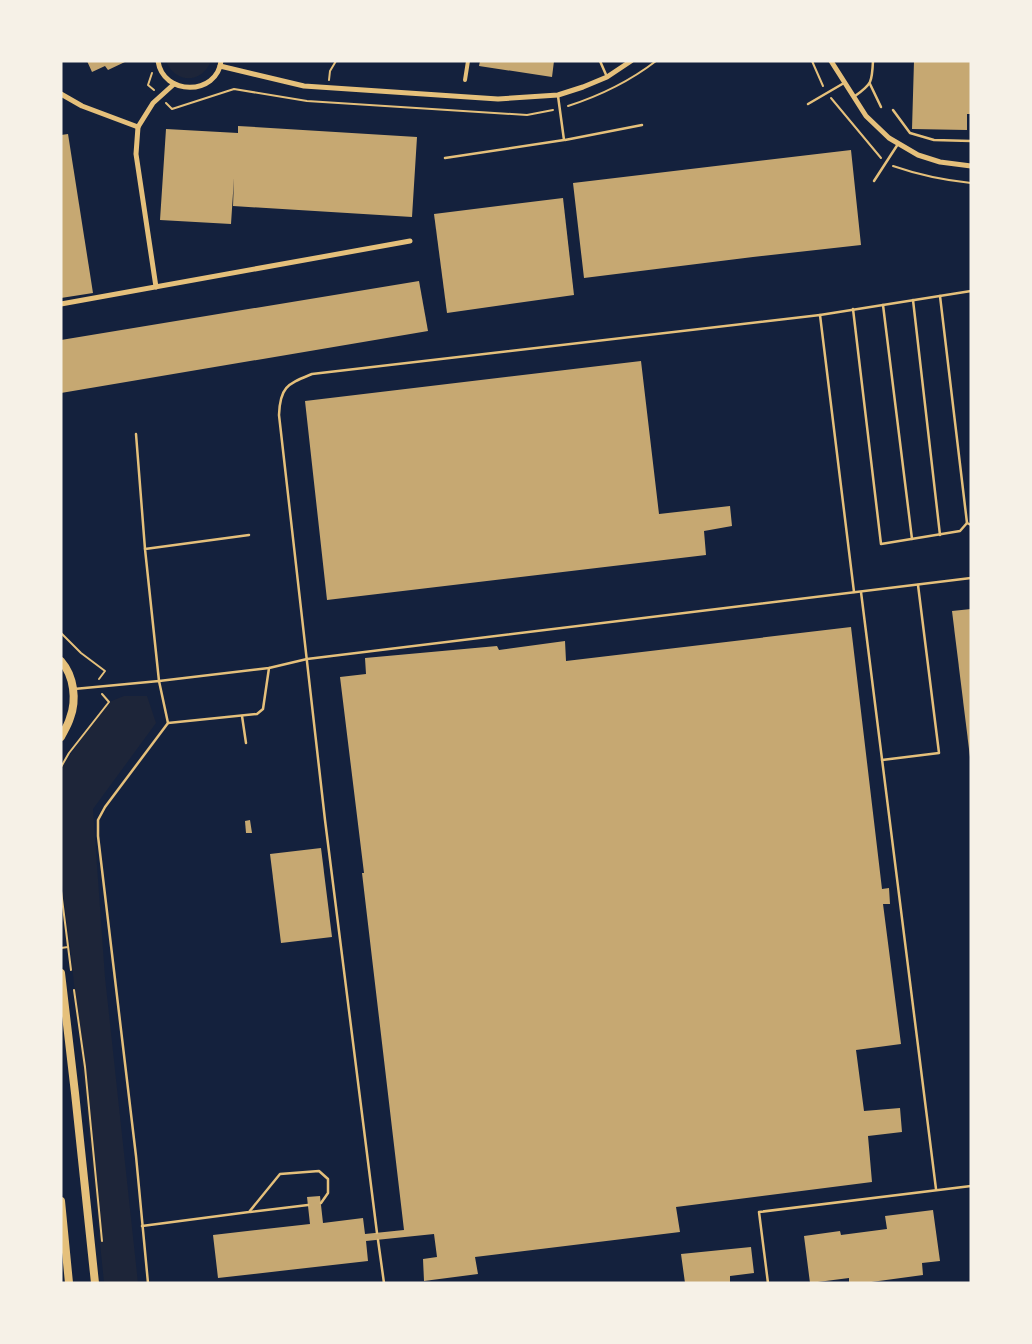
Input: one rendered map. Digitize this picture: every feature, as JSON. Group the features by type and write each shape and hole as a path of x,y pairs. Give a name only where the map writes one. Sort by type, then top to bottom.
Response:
{"main road":[{"path":"61,661 70,676 74,689 74,704 62,734"},
{"path":"61,973 95,1283"},
{"path":"61,1201 69,1283"}],"street":[{"path":"158,61 158,66 164,77 174,84 185,88 207,83 215,76 220,64 304,86 498,98 558,94 583,87 607,77 631,61"},
{"path":"465,80 468,61"},
{"path":"831,61 866,116 889,138 918,155 940,162 971,166"},
{"path":"156,286 136,154 138,126 153,104 174,84"},
{"path":"61,94 82,106 138,126"},
{"path":"61,304 410,241"}],"lane":[{"path":"600,61 607,77"},
{"path":"854,97 870,84 873,61"},
{"path":"808,104 845,83"},
{"path":"870,84 881,107"},
{"path":"558,94 564,140"},
{"path":"894,110 910,132 934,140 971,141"},
{"path":"445,158 564,140 642,125"},
{"path":"874,181 898,144"},
{"path":"378,1233 325,820 279,415 282,393 292,382 312,374 820,314 971,291"},
{"path":"853,309 881,544 960,531 967,523 940,296"},
{"path":"913,300 940,535"},
{"path":"883,305 912,539"},
{"path":"820,314 854,592"},
{"path":"136,434 145,549 159,681 168,723"},
{"path":"967,523 971,525"},
{"path":"145,549 249,536"},
{"path":"74,689 269,668 307,659 971,578"},
{"path":"882,760 939,752 918,585"},
{"path":"861,592 936,1190"},
{"path":"148,1283 136,1156 98,836 98,820 105,807 168,723 257,714 263,709 269,668"},
{"path":"242,716 246,743"},
{"path":"249,1212 280,1174 320,1171 328,1179 328,1193 321,1203"},
{"path":"768,1283 760,1212 971,1186"},
{"path":"142,1226 308,1205"},
{"path":"378,1240 384,1283"}],"path":[{"path":"328,87 330,71 336,61"},
{"path":"61,633 81,653 105,671 94,686 109,702 69,753 61,767"},
{"path":"61,948 68,947"}],"shaded area":[{"path":"166,61 211,61 207,69 201,74 188,78 176,74 170,69"},
{"path":"124,696 147,696 156,723 93,809 105,977 138,1283 104,1283 71,954 61,878 61,768 109,702"}],"building":[{"path":"87,61 127,61 108,70 105,66 92,72"},
{"path":"480,61 554,61 552,77 479,66"},
{"path":"914,61 971,61 971,114 967,114 967,130 912,129"},
{"path":"238,126 417,137 412,217 233,206 234,178 231,224 160,220 166,129 238,133"},
{"path":"68,134 93,293 61,298 61,135"},
{"path":"851,150 861,245 584,278 573,183"},
{"path":"563,198 574,295 447,313 434,214"},
{"path":"419,281 428,331 61,393 61,340"},
{"path":"641,361 659,514 730,506 732,526 704,531 706,555 327,600 305,401"},
{"path":"971,609 971,757 970,757 952,611"},
{"path":"851,627 882,889 889,888 890,904 883,904 901,1044 856,1050 864,1111 900,1108 902,1132 868,1136 872,1182 676,1207 680,1232 475,1257 478,1274 424,1281 423,1259 437,1257 434,1234 366,1241 368,1261 218,1278 213,1235 310,1224 307,1197 320,1196 323,1223 363,1218 365,1234 404,1230 340,677 366,674 365,658 497,646 499,650 565,641 566,661"},
{"path":"250,820 252,833 246,833 245,821"},
{"path":"321,848 332,937 281,943 270,854"},
{"path":"933,1210 940,1261 922,1263 923,1275 864,1283 849,1283 849,1278 810,1283 804,1236 840,1231 841,1235 887,1229 885,1216"},
{"path":"751,1247 754,1273 730,1276 730,1283 685,1283 681,1254"}]}
